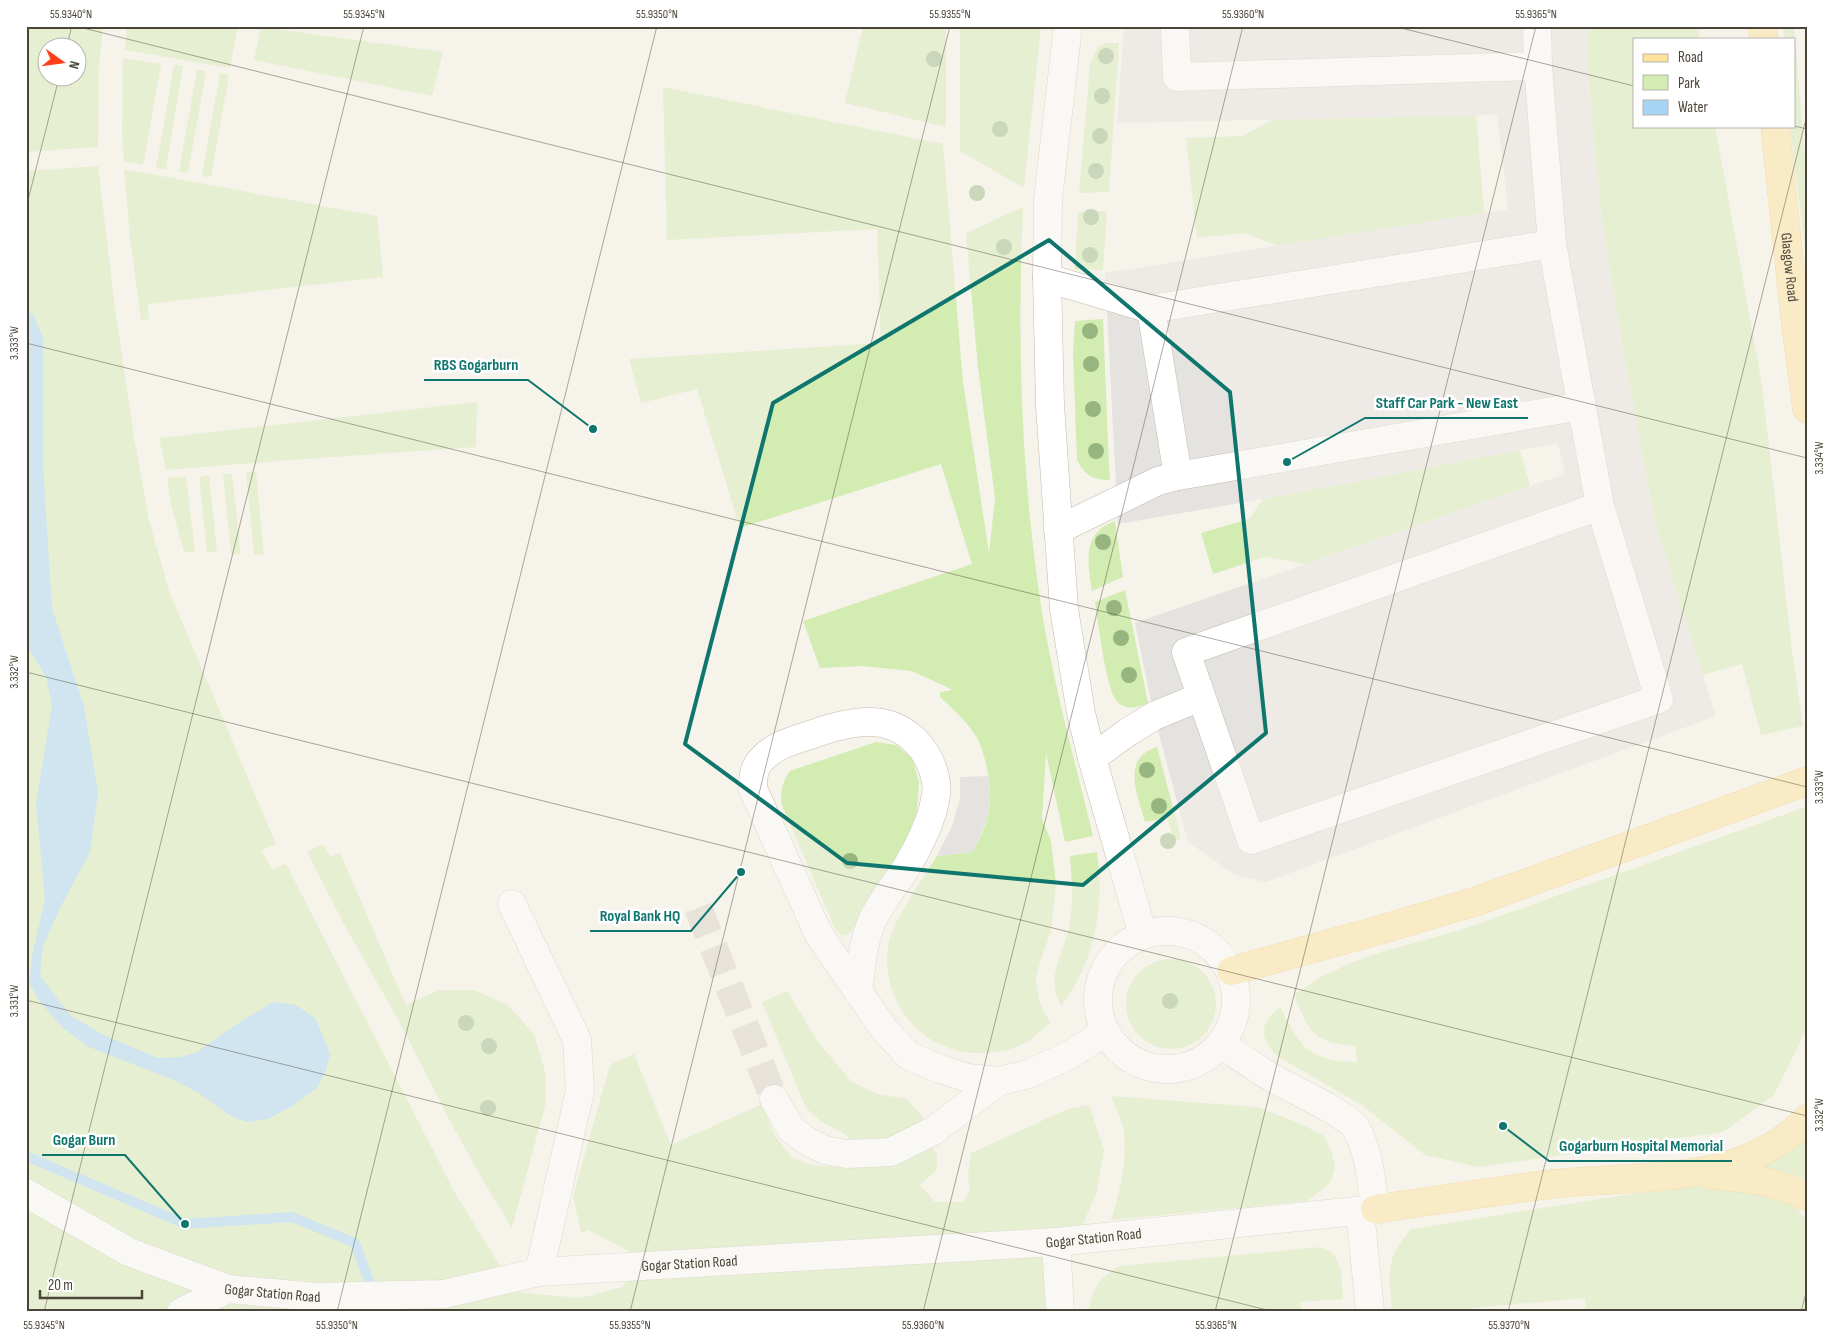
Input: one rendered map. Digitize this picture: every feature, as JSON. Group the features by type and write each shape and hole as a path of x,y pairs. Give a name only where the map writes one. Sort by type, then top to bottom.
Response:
{"main road":[{"name":"Glasgow Road","path":"1775,128 1795,318 1807,409"},
{"path":"1231,971 1477,901 1695,820 1807,781"},
{"path":"1367,1210 1552,1184 1689,1174 1749,1158 1772,1147 1792,1134 1807,1119"},
{"path":"1689,1174 1766,1181 1796,1191 1807,1197"}],"street":[{"path":"1068,26 1048,199 1047,278 1050,405 1064,609 1081,713 1092,758 1143,935"},
{"path":"1175,26 1177,77 1538,66"},
{"path":"1537,26 1538,66 1552,244 1581,406 1600,506 1659,699 1251,840 1186,652 1600,506"},
{"path":"1047,278 1151,309 1552,244"},
{"path":"1151,309 1178,476"},
{"path":"1058,530 1158,481 1178,476 1581,406"},
{"path":"1092,758 1154,716 1200,697"},
{"path":"858,993 862,957 870,926 925,830 935,802 936,784 923,748 900,729 870,722 834,727 776,746 757,765 753,789 819,935 858,993 884,1029 909,1056 968,1078 999,1081 1029,1074 1069,1055 1106,1032"},
{"path":"512,904 577,1040 580,1091 539,1272"},
{"path":"1163,930 1184,932 1203,940 1219,954 1231,971 1236,990 1236,1009 1231,1027 1221,1044 1208,1056 1192,1064 1175,1068 1157,1068 1140,1063 1124,1054 1106,1032 1098,1004 1100,982 1109,962 1124,946 1143,935 1163,930"},
{"path":"1221,1044 1275,1079 1341,1115 1354,1125 1363,1142 1368,1163 1367,1210 1370,1311"},
{"path":"774,1099 791,1129 825,1150 847,1154 884,1153 891,1152 933,1131 999,1081"},
{"name":"Gogar Station Road","path":"26,1193 129,1252 228,1289 316,1297 444,1294 539,1272 1056,1242 1367,1210"},
{"path":"1056,1242 1060,1312"},
{"path":"181,1312 228,1289"}],"highlighted area":[{"path":"1049,240 1230,392 1266,733 1083,885 847,863 685,744 773,403"}],"green space":[{"path":"26,26 103,26 99,66 98,147 27,152 28,171 98,166 115,308 134,437 149,520 169,591 276,844 261,850 272,869 286,864 455,1193 516,1292 580,1298 623,1287 638,1256 588,1230 581,1233 573,1196 610,1065 634,1054 671,1145 762,1104 774,1134 792,1158 813,1165 837,1167 851,1161 859,1146 843,1133 822,1122 806,1108 762,1002 787,991 818,1042 851,1081 877,1094 907,1099 922,1116 937,1156 937,1170 920,1185 935,1202 962,1202 970,1192 968,1175 971,1153 1068,1109 1089,1105 1104,1150 1097,1191 1080,1231 1047,1232 1051,1312 26,1312"},
{"path":"127,26 238,26 230,68 125,50"},
{"path":"863,26 946,26 946,127 845,103"},
{"path":"960,26 1041,26 1024,188 960,151"},
{"path":"1587,26 1700,26 1699,38 1633,38 1633,128 1715,128 1762,385 1792,651 1803,726 1761,735 1742,664 1703,675 1655,524 1622,345 1601,216 1588,76"},
{"path":"1783,26 1794,26 1795,38 1784,38"},
{"path":"261,27 443,52 432,96 254,60"},
{"path":"1106,43 1119,43 1109,192 1079,193 1090,65 1098,47"},
{"path":"1796,50 1807,183 1807,268 1790,128 1796,128"},
{"path":"123,58 161,64 143,165 124,161 122,133"},
{"path":"174,65 183,66 166,169 156,168"},
{"path":"197,69 206,71 188,173 179,172"},
{"path":"220,73 229,75 211,177 202,176"},
{"path":"663,87 943,144 963,382 989,553 995,498 978,368 966,233 1023,207 1020,305 1022,404 1028,502 1045,629 1064,718 1093,836 1065,842 1046,753 1042,819 1051,841 1056,883 1051,931 1036,977 1039,1001 1050,1023 1030,1040 1017,1047 991,1053 964,1052 944,1046 927,1036 911,1023 900,1007 892,988 887,968 888,946 895,925 937,856 973,852 987,820 990,790 982,749 971,728 940,697 940,692 953,690 912,671 862,666 820,668 803,621 972,564 941,464 740,528 697,389 641,403 629,359 881,343 877,229 667,240"},
{"path":"1476,115 1484,213 1278,246 1245,233 1197,238 1186,138 1243,136 1272,120"},
{"path":"124,169 377,216 383,277 148,304 149,319 141,320 130,238"},
{"path":"1107,211 1103,270 1075,269 1078,212"},
{"path":"1103,319 1110,480 1090,476 1077,460 1073,352 1075,321"},
{"path":"477,402 476,447 166,470 159,438"},
{"path":"1520,450 1530,486 1306,564 1265,557 1213,574 1201,533 1249,519 1263,499"},
{"path":"246,472 256,472 264,555 254,554"},
{"path":"223,474 232,474 241,555 231,554"},
{"path":"209,475 217,553 207,551 199,477"},
{"path":"186,477 195,552 184,552 171,505 167,478"},
{"path":"1115,521 1123,577 1092,591 1089,550 1096,533 1104,526"},
{"path":"1125,590 1148,703 1131,708 1119,703 1112,693 1103,654 1095,602"},
{"path":"876,742 896,745 912,758 919,782 917,811 907,837 855,926 848,934 842,936 836,931 781,803 782,790 785,779 790,771"},
{"path":"1157,747 1181,838 1175,842 1167,818 1145,822 1136,790 1135,769 1139,760 1146,752"},
{"path":"1805,807 1807,836 1807,1028 1774,1095 1723,1132 1478,1167 1425,1155 1363,1106 1277,1056 1267,1043 1264,1031 1265,1025 1273,1013 1280,1007 1300,1042 1316,1055 1327,1059 1357,1062 1355,1046 1330,1042 1314,1033 1304,1018 1294,995 1321,977 1353,962 1384,951 1461,930"},
{"path":"323,844 330,857 340,853 406,1005 439,990 474,990 508,1005 534,1034 546,1075 545,1106 512,1228 449,1119 400,1023 344,924 307,852"},
{"path":"1097,852 1100,893 1095,933 1082,971 1073,989 1061,1006 1055,985 1055,975 1071,918 1070,856"},
{"path":"1171,959 1188,963 1203,972 1212,987 1216,1004 1212,1021 1203,1036 1188,1045 1171,1049 1154,1045 1139,1036 1130,1021 1126,1004 1130,987 1139,972 1154,963"},
{"path":"1111,1096 1257,1107 1299,1123 1324,1136 1332,1153 1335,1168 1331,1181 1307,1201 1111,1220 1122,1177 1125,1144 1122,1124"},
{"path":"1807,1139 1807,1179 1783,1172 1758,1170 1757,1163 1792,1149"},
{"path":"1707,1182 1785,1194 1807,1221 1807,1312 1586,1312 1585,1298 1431,1312 1392,1312 1390,1268 1392,1259 1402,1240 1411,1229"},
{"path":"1322,1247 1335,1255 1341,1272 1343,1299 1301,1302 1301,1312 1088,1312 1092,1296 1098,1284 1106,1275 1120,1266"}],"shaded area":[{"path":"1124,26 1587,26 1588,76 1601,216 1622,345 1655,524 1716,716 1266,882 1235,875 1188,842 1154,716 1135,623 1565,474 1558,443 1263,499 1118,524 1105,273 1508,209 1497,115 1117,123"},
{"path":"989,776 990,797 987,820 973,852 937,856 952,826 960,799 960,777"}],"water":[{"path":"26,309 34,316 43,338 43,465 52,608 84,706 98,792 90,852 60,908 43,946 40,976 71,1016 104,1035 158,1058 180,1057 196,1053 229,1029 273,1002 296,1005 316,1019 330,1054 326,1071 317,1088 292,1106 268,1119 248,1122 232,1117 200,1094 176,1081 89,1047 63,1028 40,1002 29,983 32,956 45,899 36,804 52,705 46,677 31,652 26,648"}],"waterway":[{"path":"26,1156 185,1224 292,1217 355,1243 380,1312"}],"tunnel":[{"path":"698,908 774,1099"}],"place":[{"name":"RBS Gogarburn","path":"593,429"},
{"name":"Staff Car Park - New East","path":"1287,462"},
{"name":"Royal Bank HQ","path":"741,872"},
{"name":"Gogarburn Hospital Memorial","path":"1503,1126"},
{"name":"Gogar Burn","path":"185,1224"}]}
